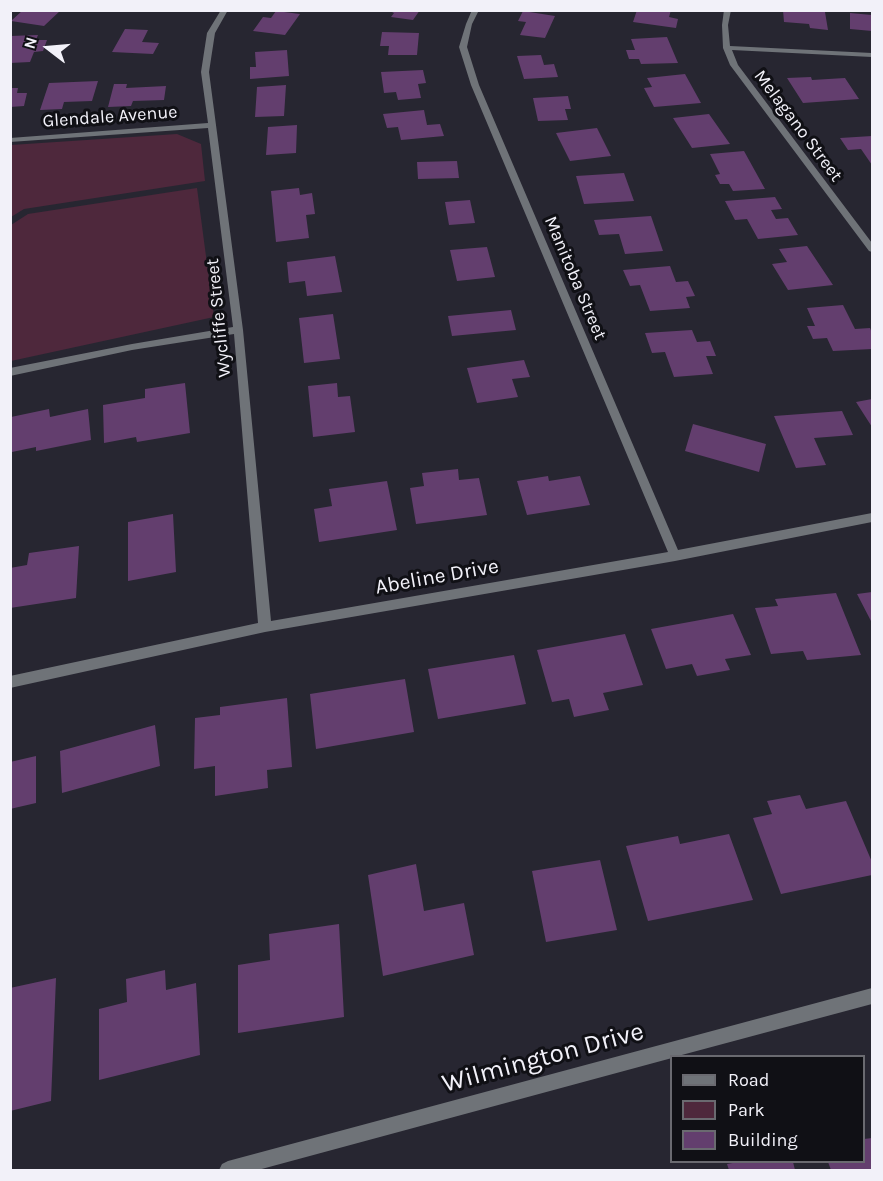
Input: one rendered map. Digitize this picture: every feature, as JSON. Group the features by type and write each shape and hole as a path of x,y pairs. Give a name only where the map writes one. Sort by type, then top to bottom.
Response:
{"street":[{"name":"Wycliffe Street","path":"225,10 211,33 205,72 238,330 265,627"},
{"name":"Manitoba Street","path":"476,10 469,24 463,47 475,85 675,556"},
{"name":"Melagano Street","path":"728,10 725,26 727,48 734,65 873,249"},
{"path":"727,48 873,55"},
{"name":"Glendale Avenue","path":"10,140 212,125"},
{"path":"10,372 132,347 238,330"},
{"name":"Abeline Drive","path":"10,682 265,627 675,556 873,518"},
{"name":"Wilmington Drive","path":"228,1170 873,996"}],"green space":[{"path":"177,134 201,144 205,181 24,209 11,217 11,145"},
{"path":"197,188 214,317 11,361 11,225 28,214"}],"building":[{"path":"23,10 61,10 44,26 11,21"},
{"path":"388,10 420,10 413,20 391,17 394,13"},
{"path":"637,10 671,10 669,17 678,19 676,28 633,22"},
{"path":"783,10 825,12 828,30 810,28 809,24 784,22"},
{"path":"276,11 300,14 285,35 253,31 263,17 271,18"},
{"path":"523,11 555,16 545,38 520,35 526,22 518,21"},
{"path":"850,13 872,15 872,31 850,29"},
{"path":"125,29 148,30 142,42 159,43 153,54 112,52"},
{"path":"382,32 419,33 417,55 388,55 389,46 380,46"},
{"path":"38,35 36,40 47,40 43,51 34,52 30,62 10,63 10,36"},
{"path":"667,37 678,63 641,64 639,59 629,59 626,50 635,50 631,39"},
{"path":"287,50 289,76 250,79 250,67 256,67 255,52"},
{"path":"541,55 544,65 554,64 558,77 524,79 517,56"},
{"path":"423,70 426,83 418,84 421,98 398,100 396,92 384,93 381,72"},
{"path":"685,74 701,103 654,107 644,88 652,87 647,78"},
{"path":"811,77 812,80 845,78 859,99 803,103 787,78"},
{"path":"98,81 92,101 64,102 62,109 40,110 49,83"},
{"path":"114,84 127,84 126,88 166,86 164,100 133,101 131,106 108,107"},
{"path":"286,85 284,116 255,117 257,87"},
{"path":"10,88 18,88 17,93 27,93 24,106 10,107"},
{"path":"568,96 571,109 565,109 568,120 538,121 533,98"},
{"path":"424,110 427,125 440,124 444,136 401,140 398,127 387,128 383,114"},
{"path":"709,114 730,144 692,148 673,118"},
{"path":"297,125 296,153 266,155 268,127"},
{"path":"597,128 611,156 570,161 556,133"},
{"path":"872,136 872,165 861,149 848,150 840,138"},
{"path":"744,151 765,189 733,191 729,184 720,184 715,175 720,174 710,154"},
{"path":"457,161 459,178 418,179 417,162"},
{"path":"624,173 634,201 584,204 576,176"},
{"path":"299,188 300,195 312,193 315,214 306,215 309,238 276,242 271,191"},
{"path":"775,197 782,209 771,210 776,219 788,218 798,235 758,239 747,219 735,220 725,201"},
{"path":"470,200 475,223 449,225 445,202"},
{"path":"651,216 663,251 625,254 619,234 599,235 594,220"},
{"path":"807,246 833,285 788,290 772,264 787,262 779,249"},
{"path":"487,247 495,277 457,281 450,250"},
{"path":"335,256 342,292 307,296 305,281 289,283 287,262"},
{"path":"670,266 676,282 688,281 695,296 686,297 690,308 650,311 640,285 630,286 623,270"},
{"path":"843,305 855,329 870,328 872,349 833,351 827,338 813,339 807,326 815,326 807,308"},
{"path":"511,310 516,330 452,336 448,316"},
{"path":"333,314 340,359 304,363 299,318"},
{"path":"692,330 697,342 710,341 716,356 706,356 713,374 674,377 665,352 652,353 645,333"},
{"path":"524,360 530,377 512,379 518,397 477,403 467,368"},
{"path":"185,383 190,433 137,442 136,437 104,443 103,405 145,398 145,389"},
{"path":"337,383 338,397 350,396 355,432 313,437 308,386"},
{"path":"872,399 872,427 856,402"},
{"path":"49,409 50,417 88,409 91,440 36,451 36,447 12,452 11,417"},
{"path":"842,411 853,435 814,438 826,465 796,468 774,416"},
{"path":"693,424 766,444 759,472 685,451"},
{"path":"458,469 459,480 479,478 487,515 416,524 410,488 424,486 422,473"},
{"path":"548,476 549,481 580,476 590,505 527,515 517,481"},
{"path":"387,481 397,530 319,542 314,509 332,506 329,489"},
{"path":"173,514 176,572 128,581 128,522"},
{"path":"79,546 76,598 10,608 10,568 27,565 29,553"},
{"path":"872,592 872,623 857,594"},
{"path":"836,593 861,655 807,660 803,651 771,654 755,608 778,606 775,599"},
{"path":"733,614 751,655 725,659 730,670 697,676 692,664 666,669 651,629"},
{"path":"625,634 643,685 603,693 609,710 574,717 569,699 552,702 537,650"},
{"path":"514,655 526,704 438,719 428,669"},
{"path":"405,679 414,732 316,749 310,694"},
{"path":"287,698 292,767 267,770 268,788 215,796 215,766 194,769 195,718 220,715 220,707"},
{"path":"155,725 160,766 62,793 60,751"},
{"path":"36,756 36,803 10,809 10,762"},
{"path":"800,795 806,809 846,801 872,862 872,875 781,894 753,818 772,814 767,801"},
{"path":"729,834 753,900 648,921 626,846 678,836 680,844"},
{"path":"600,860 617,930 546,942 532,871"},
{"path":"416,864 424,911 464,903 474,955 383,976 368,875"},
{"path":"339,924 344,1017 238,1033 238,965 270,960 269,934"},
{"path":"165,970 166,990 196,983 200,1055 99,1080 99,1009 127,1002 126,979"},
{"path":"56,978 51,1101 10,1111 10,988"},
{"path":"872,1138 872,1170 831,1170 828,1163 865,1163 865,1139"},
{"path":"793,1163 795,1170 729,1170 727,1164"}]}
